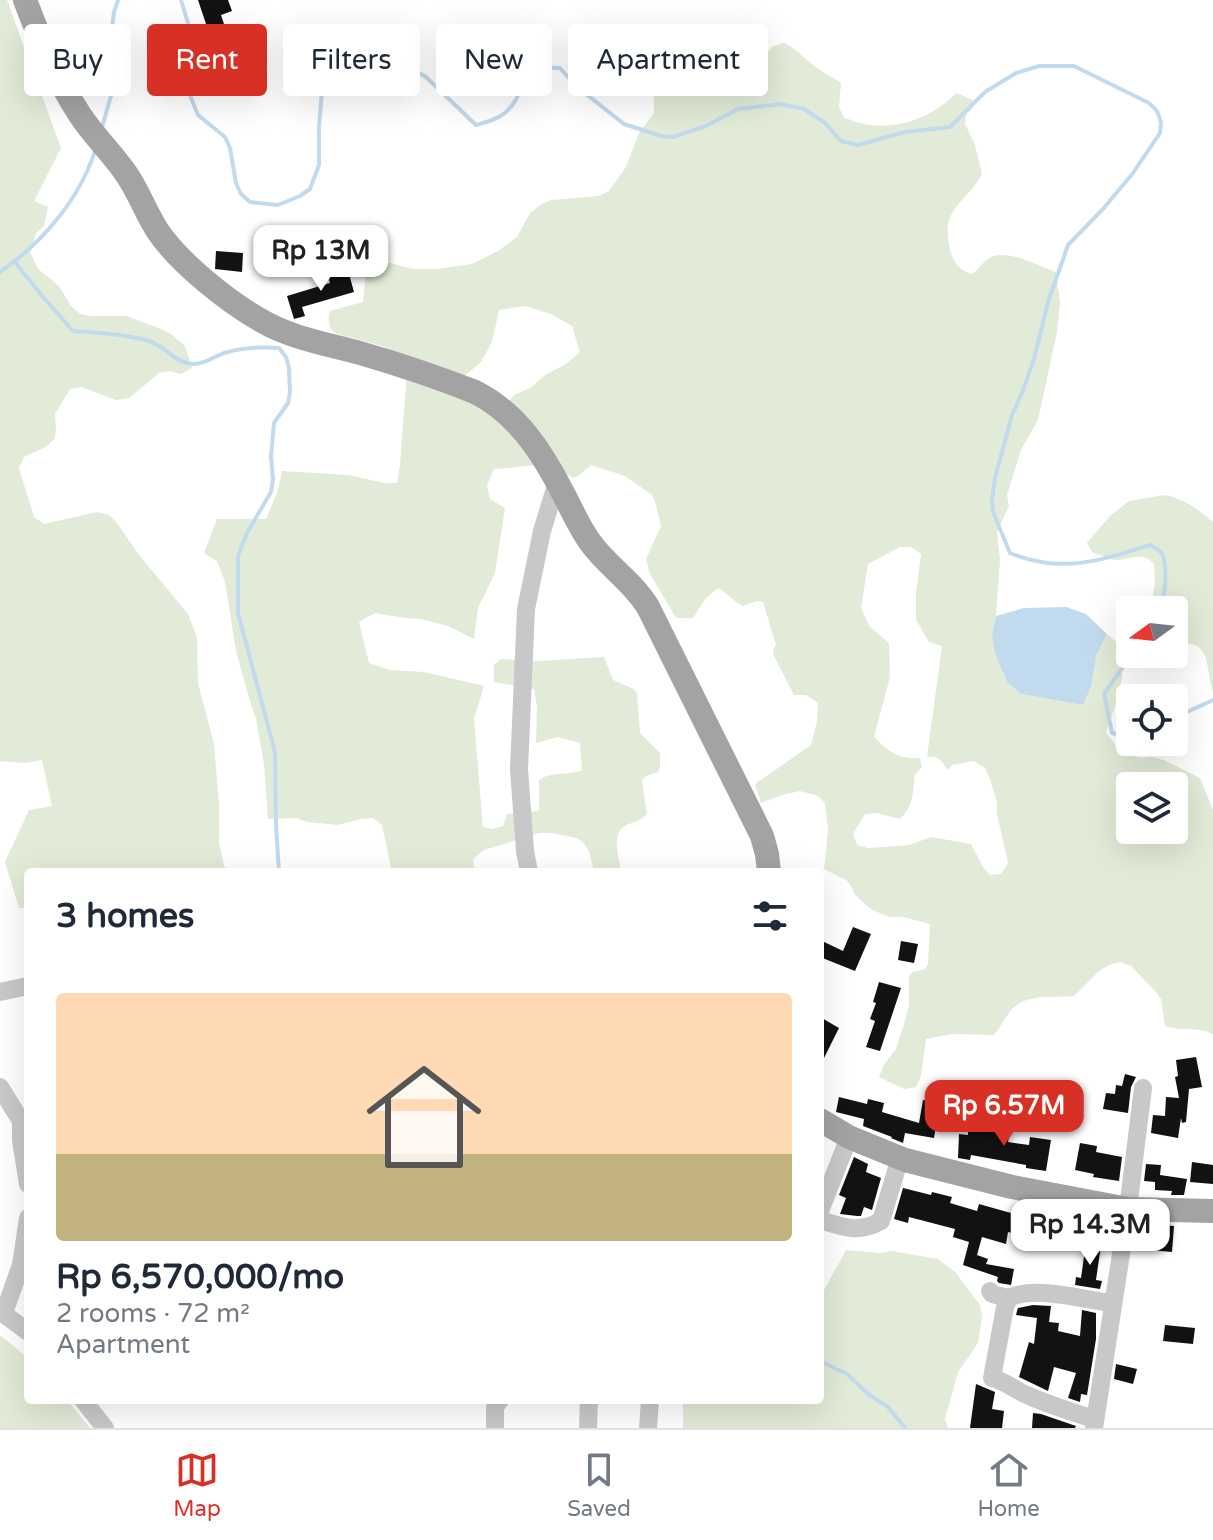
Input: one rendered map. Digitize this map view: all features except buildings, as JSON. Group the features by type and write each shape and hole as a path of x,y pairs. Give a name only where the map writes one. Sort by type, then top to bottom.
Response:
{"main road":[{"path":"25,0 47,56 82,117 136,188 156,227 183,262 263,322 296,336 464,388 490,400 524,431 557,482 586,537 648,607 762,836 769,868"},
{"path":"824,1122 849,1137 900,1158 1012,1187 1128,1209 1213,1211"}],"street":[{"path":"528,868 519,769 526,609 542,531 557,482"},
{"path":"0,992 24,987"},
{"path":"0,1087 21,1121 24,1159"},
{"path":"1113,1303 1032,1291 1009,1298 992,1378 1094,1424 1128,1209 1143,1088"},
{"path":"824,1201 849,1137"},
{"path":"824,1221 858,1230 881,1221 900,1158"},
{"path":"24,1245 21,1265 2,1312 24,1329"},
{"path":"990,1291 1009,1298"},
{"path":"86,1404 105,1428"},
{"path":"495,1428 497,1404"},
{"path":"588,1428 589,1404"},
{"path":"648,1428 650,1404"}],"green space":[{"path":"0,0 7,0 24,47 24,96 42,96 61,148 34,201 48,207 44,226 36,233 30,252 38,269 59,286 80,314 126,316 171,334 185,346 192,368 181,374 170,371 159,373 129,398 116,400 81,387 70,389 55,414 55,438 46,447 24,457 19,468 34,517 44,524 97,512 109,515 188,614 197,637 198,683 214,744 219,842 225,868 24,868 24,908 19,908 5,862 29,810 52,806 42,760 25,763 0,761"},
{"path":"784,43 841,83 839,107 844,118 863,124 881,126 905,123 938,108 956,93 973,100 965,124 975,145 982,174 951,216 948,238 954,261 972,274 988,258 998,255 1024,259 1056,272 1060,303 1057,332 1038,420 1021,450 1007,495 1009,506 997,532 1000,560 992,633 1004,676 1021,694 1083,705 1096,656 1107,634 1116,642 1116,668 1123,668 1106,732 1116,746 1116,756 1164,760 1188,772 1200,778 1213,810 1213,1034 1165,1026 1161,999 1131,966 1120,962 1099,971 1074,996 1033,998 1018,1004 994,1035 952,1034 926,1039 921,1076 916,1087 904,1089 879,1077 896,1049 904,1024 909,1005 909,976 925,969 928,964 930,924 890,917 872,910 855,895 846,880 824,869 828,830 825,803 818,796 800,791 761,803 755,784 811,745 818,703 806,695 794,695 774,656 776,645 763,602 743,606 718,588 705,599 693,618 676,618 650,574 646,559 661,526 652,495 625,476 591,465 573,478 548,466 494,469 487,485 490,499 505,508 495,573 478,608 474,639 448,626 421,619 375,613 359,622 369,663 390,670 424,672 484,686 474,719 483,827 492,829 503,826 507,814 539,811 539,780 549,775 582,770 580,743 558,737 536,743 534,689 494,682 494,665 501,659 538,661 604,657 613,680 637,693 640,733 660,753 658,772 642,780 647,814 619,832 617,851 620,868 593,868 589,851 582,841 539,833 484,850 473,859 474,868 391,868 382,825 373,818 338,825 296,818 268,819 264,764 256,719 236,651 225,582 217,561 204,553 217,519 266,519 282,471 349,475 397,483 408,359 382,346 334,333 329,323 330,311 363,302 367,261 413,269 472,264 517,237 530,213 540,205 551,200 599,196 609,191 626,167 639,133 654,113 654,96 768,96 768,51 773,46","holes":["525,306 551,314 572,326 580,352 530,388 514,395 498,414 448,390 481,362 492,342 499,310","900,547 911,547 921,554 916,620 929,642 942,646 927,757 938,758 948,770 952,765 974,761 985,768 997,802 1008,863 1001,874 990,875 971,844 931,837 909,845 868,848 857,845 853,834 865,814 877,813 900,819 912,799 914,776 922,767 920,758 894,754 874,737 890,677 889,643 870,627 861,608 868,564"]},
{"path":"1165,495 1190,505 1213,522 1213,693 1205,655 1201,649 1188,643 1188,596 1153,596 1154,564 1150,560 1141,557 1108,558 1092,552 1087,543 1110,516 1129,501"},
{"path":"846,1250 891,1251 938,1259 956,1273 980,1305 982,1317 978,1343 958,1372 945,1419 948,1428 683,1428 683,1404 824,1404 824,1290"},
{"path":"0,1335 24,1355 24,1404 70,1404 90,1428 0,1428"}],"water":[{"path":"1066,607 1086,614 1107,634 1096,656 1091,686 1083,705 1021,694 1007,682 995,653 992,633 996,616 1024,608"}],"waterway":[{"path":"102,127 111,96 110,46 118,0"},
{"path":"181,0 191,33 185,83 198,115 225,137 241,194 250,202 278,205 310,189 319,165 322,90 331,67 339,59 351,56 384,57 406,65 426,77 476,125 506,112 514,103 528,74 544,68 560,68 576,86 624,124 673,137 706,126 738,109 780,104 804,109 824,122 841,141 858,145 905,132 950,127 985,92 1016,73 1039,66 1074,66 1149,103 1157,111 1161,122 1160,133 1133,173 1068,245 1048,302 1034,359 1012,415 992,500 993,512 1010,553 1029,559 1047,563 1080,563 1150,545 1159,550 1165,573 1163,596"},
{"path":"0,272 30,248 57,219 79,186 95,151"},
{"path":"14,261 73,331 149,341 181,361 193,364 234,350 253,348 279,348 286,357 290,392 288,403 274,423 271,492 247,533 238,556 238,613 275,752 279,868"},
{"path":"1116,734 1112,733 1104,694 1122,668"},
{"path":"1188,712 1213,700"},
{"path":"824,1363 847,1374 868,1394 888,1407 905,1428"}]}
